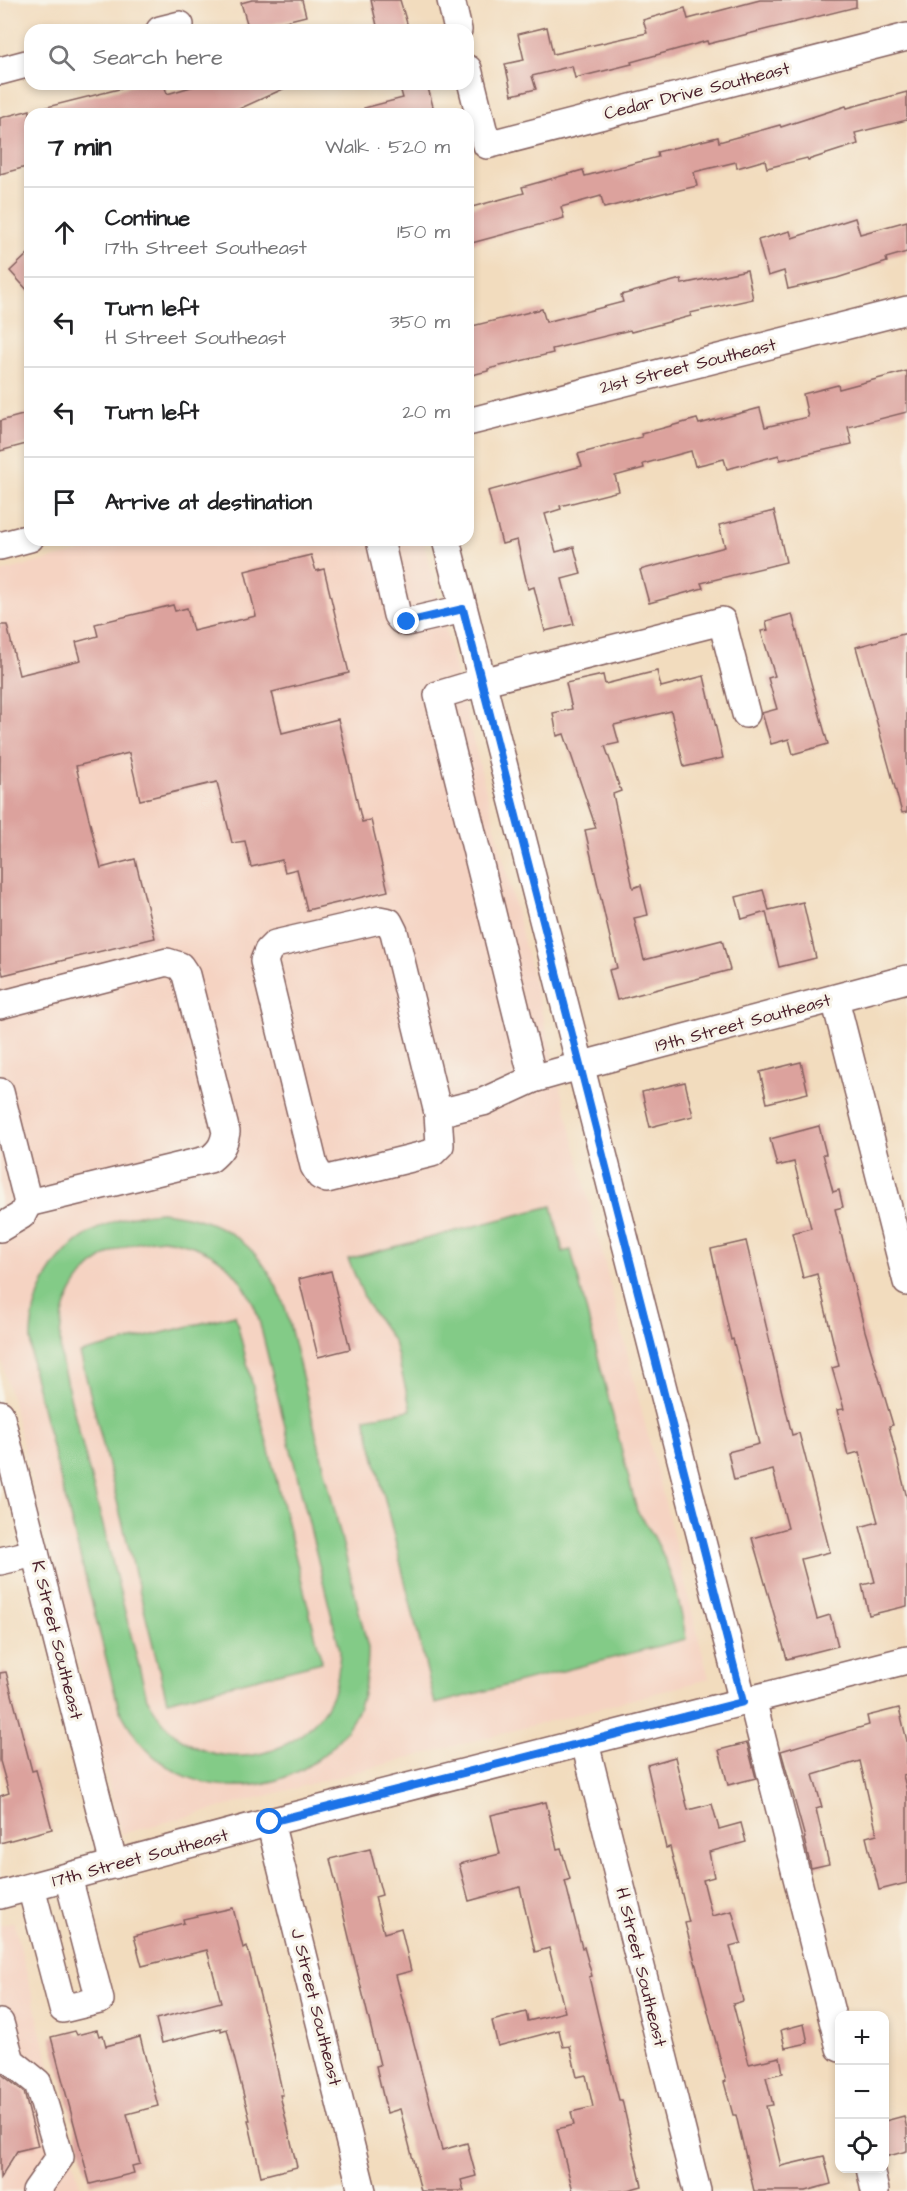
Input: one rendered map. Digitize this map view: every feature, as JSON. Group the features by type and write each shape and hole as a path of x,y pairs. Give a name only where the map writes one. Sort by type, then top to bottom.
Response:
{"street":[{"path":"451,0 457,24"},
{"name":"Cedar Drive Southeast","path":"473,90 487,145 907,37"},
{"path":"0,71 24,65"},
{"name":"21st Street Southeast","path":"474,420 907,310"},
{"path":"0,546 24,540"},
{"path":"381,546 400,620 407,622 463,609"},
{"path":"447,546 579,1066 835,2029"},
{"path":"533,1080 438,695 722,621 746,714"},
{"path":"379,920 389,922 394,932 438,1113 440,1145 432,1153 327,1179 320,1176 314,1166 264,961 268,951 275,944 379,920"},
{"path":"0,1005 166,962 180,966 186,975 226,1132 225,1143 220,1151 210,1159 28,1203"},
{"name":"19th Street Southeast","path":"438,1113 483,1102 533,1080 579,1066 836,999 907,978"},
{"path":"836,999 907,1282"},
{"path":"0,1092 28,1203 22,1215 0,1228"},
{"name":"K Street Southeast","path":"0,1414 114,1865"},
{"path":"0,1561 35,1553"},
{"name":"17th Street Southeast","path":"0,1895 270,1822 907,1659"},
{"name":"H Street Southeast","path":"585,1743 697,2191"},
{"name":"J Street Southeast","path":"270,1822 362,2191"},
{"path":"31,1887 63,2009 100,2000 68,1877"},
{"path":"0,2022 10,2061 38,2083 60,2157 36,2191"},
{"path":"871,2173 875,2191"}],"shaded area":[{"path":"104,546 425,546 709,1679 121,1834 0,1354 0,572"},
{"path":"14,1922 81,2191 0,2191 0,1926"}],"green space":[{"path":"552,1206 563,1252 571,1250 637,1511 656,1540 670,1572 686,1639 435,1704 365,1418 411,1410 394,1342 367,1304 348,1259"},
{"path":"161,1212 205,1221 224,1229 240,1240 267,1269 286,1310 368,1648 363,1696 357,1711 339,1739 316,1761 288,1776 258,1784 226,1786 196,1780 167,1766 138,1740 119,1709 33,1372 31,1340 34,1310 44,1283 58,1260 77,1242 101,1227 129,1217","holes":["163,1239 181,1242 211,1254 234,1272 251,1299 258,1316 340,1650 335,1687 325,1709 311,1726 293,1741 272,1750 250,1755 227,1756 205,1751 183,1740 163,1722 147,1698 62,1365 60,1339 63,1316 70,1295 82,1277 97,1262 116,1251 138,1243"]},
{"path":"235,1315 322,1662 167,1701 80,1353"}],"building":[{"path":"252,0 302,0 306,16 273,24 247,24 241,3"},
{"path":"371,0 400,0 407,24 377,24"},
{"path":"760,0 856,0 856,7 708,44 707,41 631,62 632,64 575,78 572,66 532,76 536,89 512,95 505,64 524,60 518,34 547,27 553,54 647,33 643,20 685,8 688,19"},
{"path":"115,90 166,90 167,94 181,90 281,90 241,108 47,107"},
{"path":"401,90 429,90 433,108 364,108 403,98"},
{"path":"907,92 907,120 855,133 858,144 808,160 807,158 767,168 765,160 737,168 736,162 694,172 697,186 604,208 601,196 561,207 564,218 474,242 474,206 524,193 522,187 583,170 585,176 658,157 657,152 718,137 719,142 780,125 781,127 846,106 847,108"},
{"path":"24,112 24,168 0,174 0,118"},
{"path":"855,218 860,234 907,221 907,252 886,258 887,262 837,278 788,289 784,271 768,276 758,240 790,231 792,238"},
{"path":"24,258 24,286 10,271"},
{"path":"747,270 753,299 690,313 691,316 631,332 630,330 552,349 553,353 474,374 474,326 542,309 546,322 623,302 621,295 681,279 682,284"},
{"path":"907,371 907,412 848,427 852,444 780,460 779,455 727,469 724,459 695,466 691,451 643,464 644,468 615,476 619,491 560,506 561,509 545,514 556,552 574,547 581,574 562,579 574,624 545,631 534,587 528,589 517,540 502,544 488,491 582,466 578,454 697,419 699,424 760,408 765,427 808,417 803,394 838,385 839,389"},
{"path":"24,415 24,445 0,451 0,421"},
{"path":"774,511 786,562 701,583 703,588 649,603 640,570 725,547 719,525"},
{"path":"311,555 316,571 324,569 349,673 272,692 282,733 338,719 362,822 371,820 388,891 307,910 297,869 285,872 282,860 251,867 245,841 232,843 217,782 140,800 129,753 76,766 101,868 135,859 155,938 3,975 0,963 0,625 7,625 19,675 81,660 76,642 98,636 95,624 173,605 175,611 187,608 193,631 256,616 245,571"},
{"path":"792,614 828,744 793,754 789,739 771,744 762,713 777,709 768,678 775,676 761,631 768,630 766,621"},
{"path":"907,633 907,812 902,813 856,647"},
{"path":"657,671 661,687 704,676 723,758 684,767 671,711 614,725 619,743 605,746 621,791 613,794 633,888 641,885 648,915 634,918 644,960 722,940 730,970 617,1000 609,970 617,968 585,830 596,828 564,734 557,736 553,713 572,709 566,683 603,675 605,684"},
{"path":"763,890 769,910 803,902 816,958 779,967 766,912 742,919 736,897"},
{"path":"801,1062 808,1093 767,1103 760,1072"},
{"path":"685,1082 693,1116 650,1127 642,1092"},
{"path":"819,1126 826,1154 823,1154 833,1192 839,1190 843,1207 835,1209 865,1331 893,1425 889,1426 907,1498 907,1606 869,1615 862,1585 875,1582 860,1527 878,1522 859,1452 848,1455 837,1410 844,1409 832,1368 839,1366 817,1274 803,1278 792,1233 811,1228 794,1162 777,1166 770,1139"},
{"path":"746,1241 792,1435 799,1433 830,1552 801,1559 817,1619 830,1615 838,1646 787,1659 752,1538 788,1528 773,1470 734,1480 728,1452 759,1444 733,1339 731,1340 711,1249"},
{"path":"331,1271 350,1349 318,1357 299,1279"},
{"path":"6,1672 32,1771 36,1770 52,1829 0,1843 0,1796 9,1793 0,1761 0,1673"},
{"path":"899,1708 907,1741 907,1774 903,1775 907,1791 907,1883 879,1890 866,1837 877,1834 860,1761 813,1775 822,1807 816,1809 829,1864 811,1868 781,1751 869,1725 867,1716"},
{"path":"747,1743 756,1778 728,1785 719,1750"},
{"path":"675,1757 688,1810 712,1804 719,1829 741,1823 746,1842 709,1852 714,1877 703,1880 712,1916 732,1911 741,1943 730,1946 743,2001 733,2004 749,2064 780,2057 783,2073 766,2077 773,2105 766,2106 781,2166 824,2156 831,2184 805,2191 754,2191 736,2115 733,2115 724,2082 726,2081 685,1923 689,1922 670,1847 666,1848 647,1765"},
{"path":"546,1802 557,1849 561,1848 570,1879 565,1881 582,1948 584,1947 592,1976 589,1977 608,2057 619,2100 622,2100 642,2186 624,2191 573,2191 557,2129 574,2125 571,2112 593,2107 586,2075 577,2077 570,2046 563,2047 559,2030 498,2046 492,2021 526,2012 528,2021 565,2012 549,1948 535,1952 520,1887 469,1901 459,1864 500,1854 491,1815"},
{"path":"370,1849 382,1895 375,1897 384,1933 401,1928 411,1971 396,1975 442,2150 467,2143 476,2176 461,2180 464,2191 421,2191 400,2109 387,2113 376,2066 380,2065 330,1859"},
{"path":"233,1908 243,1948 247,1946 266,2019 283,2095 280,2095 297,2167 261,2176 248,2120 250,2120 227,2029 221,2031 221,2028 162,2043 156,2019 221,2002 207,1950 142,1966 134,1936 184,1923 183,1919"},
{"path":"804,2024 808,2043 785,2048 781,2030"},
{"path":"97,2030 99,2036 103,2035 106,2046 140,2037 158,2106 127,2114 140,2164 132,2166 134,2173 90,2184 51,2037 75,2031 77,2035"},
{"path":"0,2073 24,2092 38,2146 17,2151 0,2178"},
{"path":"904,2116 907,2129 907,2151 889,2156 889,2120"}],"route":[{"path":"270,1822 743,1702 463,609 407,622"}]}
